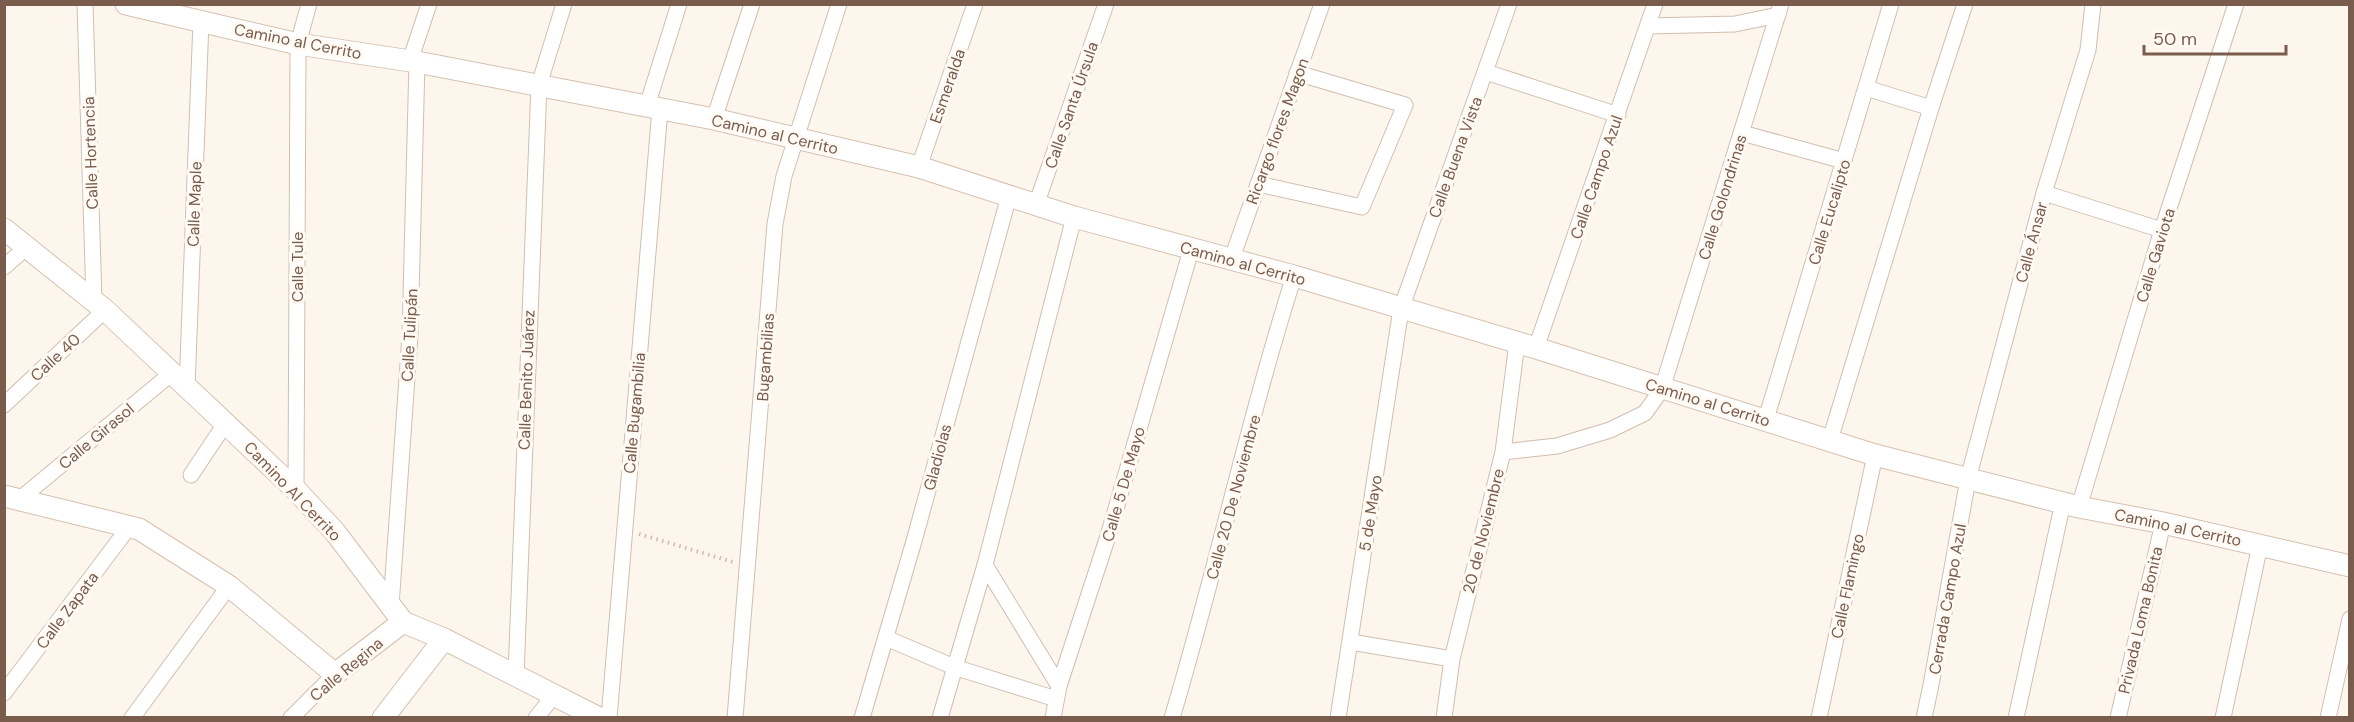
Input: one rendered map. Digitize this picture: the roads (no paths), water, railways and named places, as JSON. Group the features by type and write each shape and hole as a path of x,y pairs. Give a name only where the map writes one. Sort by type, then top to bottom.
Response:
{"main road":[{"name":"Camino al Cerrito","path":"126,4 174,9 201,21 298,44 414,62 714,119 919,167 1074,217 1191,250 1232,258 1527,346 1875,455 2071,504 2349,566"},
{"name":"Camino Al Cerrito","path":"4,229 100,305 296,490 335,532 397,614"},
{"path":"9,498 139,529 229,586 335,674"},
{"path":"397,614 599,717"},
{"name":"Calle Regina","path":"335,674 397,614"},
{"path":"383,717 444,639"}],"street":[{"name":"Calle Hortencia","path":"86,4 100,305"},
{"name":"Calle Tule","path":"296,490 298,44 309,4"},
{"name":"Calle Tulipán","path":"397,614 410,335 414,62 429,4"},
{"name":"Calle Benito Juárez","path":"516,675 533,181 539,85 564,4"},
{"name":"Calle Bugambilia","path":"609,717 653,108 679,4"},
{"path":"714,119 752,4"},
{"name":"Bugambilias","path":"735,717 776,224 784,176 839,4"},
{"name":"Esmeralda","path":"919,167 975,4"},
{"name":"Calle Santa Úrsula","path":"1036,205 1106,4"},
{"name":"Ricargo flores Magon","path":"1232,258 1322,4"},
{"name":"Calle Buena Vista","path":"1401,309 1509,4"},
{"name":"Calle Campo Azul","path":"1527,346 1618,115 1655,4"},
{"name":"Calle Eucalipto","path":"1766,419 1891,4"},
{"path":"1830,440 1965,4"},
{"name":"Calle Ánsar","path":"1968,479 2044,193 2088,50 2093,4"},
{"name":"Calle Gaviota","path":"2016,717 2071,504 2236,4"},
{"path":"1648,26 1735,24 1780,10"},
{"name":"Calle Golondrinas","path":"1503,452 1557,446 1610,430 1645,413 1662,389 1780,10"},
{"name":"Calle Maple","path":"179,380 201,21"},
{"path":"1486,72 1618,115"},
{"path":"1258,184 1362,207 1405,105 1297,73"},
{"path":"1866,88 1931,108"},
{"path":"1742,133 1844,161"},
{"path":"2044,193 2162,230"},
{"name":"Gladiolas","path":"862,717 1009,196"},
{"path":"940,717 985,565 1074,217"},
{"path":"4,267 27,247"},
{"name":"Calle 5 De Mayo","path":"1053,717 1058,692 1108,536 1191,250"},
{"name":"Calle 20 De Noviembre","path":"1172,717 1202,619 1275,336 1294,276"},
{"name":"Calle 40","path":"4,405 100,305"},
{"name":"5 de Mayo","path":"1338,717 1401,309"},
{"name":"20 de Noviembre","path":"1444,717 1452,659 1527,346"},
{"name":"Calle Girasol","path":"9,498 179,380"},
{"path":"191,475 225,424"},
{"name":"Calle Flamingo","path":"1819,717 1875,455"},
{"name":"Cerrada Campo Azul","path":"1924,717 1968,479"},
{"name":"Privada Loma Bonita","path":"2118,717 2163,523"},
{"name":"Calle Zapata","path":"4,693 129,527"},
{"path":"2223,717 2260,545"},
{"path":"985,565 1058,692"},
{"path":"132,717 229,586"},
{"path":"2328,717 2349,619"},
{"path":"886,638 954,667 1058,692"},
{"path":"1351,642 1452,659"},
{"name":"Calle Regina","path":"291,717 335,674"},
{"path":"536,717 555,694"}]}
